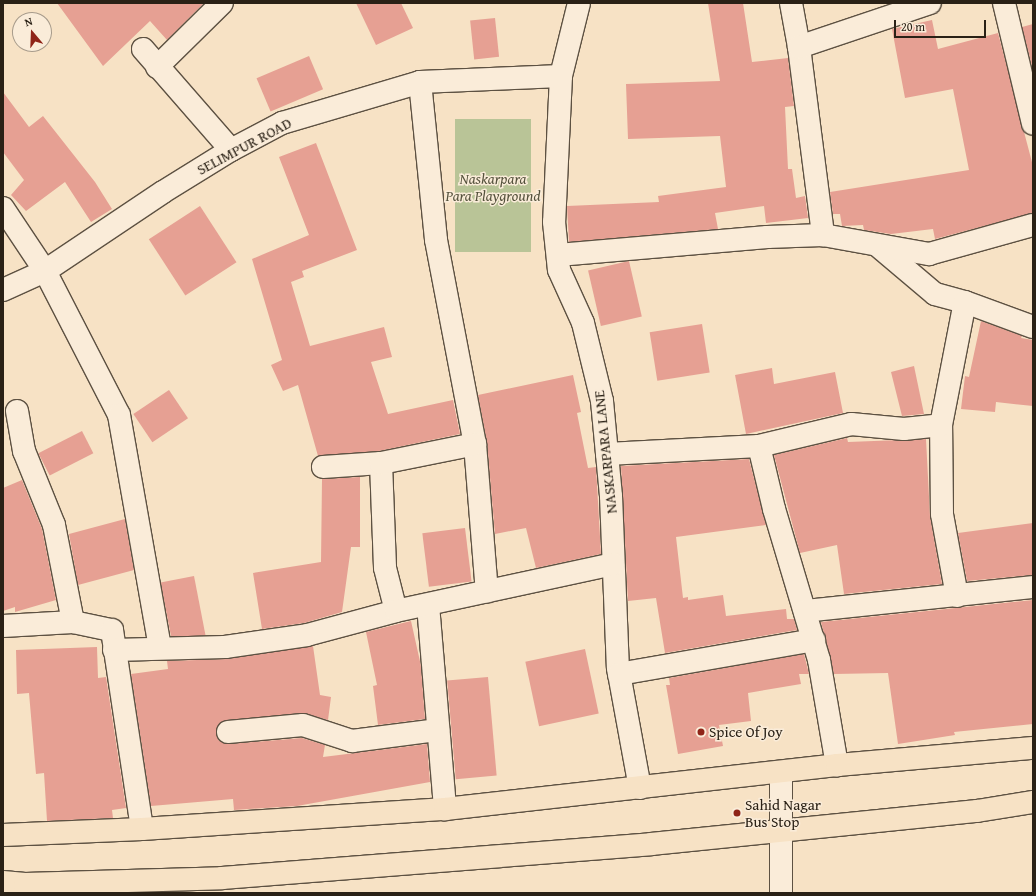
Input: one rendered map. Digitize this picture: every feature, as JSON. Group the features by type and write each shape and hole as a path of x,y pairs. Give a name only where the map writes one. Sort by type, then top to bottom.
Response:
{"main road":[{"path":"3,835 142,829 445,810 781,773 837,765 1033,748"},
{"path":"3,882 25,884 222,878 781,832 978,811 1033,802"}],"street":[{"path":"157,67 222,3"},
{"name":"NASKARPARA LANE","path":"579,3 561,76 554,222 559,270 584,323 602,401 607,454 619,674 640,788"},
{"path":"790,3 800,47 823,235"},
{"path":"800,47 930,3"},
{"path":"1004,3 1033,124"},
{"path":"143,49 157,67 231,150"},
{"name":"SELIMPUR ROAD","path":"3,290 44,271 231,150 282,123 420,82 561,76"},
{"path":"420,82 436,240 475,444 487,592"},
{"path":"3,208 44,271 119,415 160,647"},
{"path":"558,255 767,237 823,235 929,254 1033,225"},
{"path":"876,245 935,294 964,302 1033,327"},
{"path":"957,596 942,514 941,425 964,302"},
{"path":"18,411 24,452 54,525 73,622"},
{"path":"607,454 759,446 852,424 904,429 941,425"},
{"path":"323,467 381,463 475,444"},
{"path":"759,446 774,509 819,660 837,765"},
{"path":"381,463 385,568 396,611"},
{"path":"114,650 160,647 225,647 308,635 396,611 613,564"},
{"path":"805,611 1033,587"},
{"path":"428,605 445,810"},
{"path":"3,626 73,622 112,630 142,829"},
{"path":"619,674 814,640"},
{"path":"228,732 303,725 352,741 438,730"},
{"path":"781,773 781,893"}],"green space":[{"name":"Naskarpara Para Playground","path":"455,119 531,119 531,252 455,252"}],"building":[{"path":"57,3 204,3 167,40 150,21 103,66"},
{"path":"356,3 401,3 413,28 376,45"},
{"path":"708,3 743,3 752,62 788,58 794,106 785,107 788,169 792,169 796,198 805,196 808,218 766,223 764,206 715,213 718,229 569,242 567,206 659,202 658,196 726,187 720,136 628,139 626,84 720,81"},
{"path":"495,18 499,57 474,59 470,21"},
{"path":"932,20 938,49 998,33 1033,166 1033,213 935,239 933,229 891,234 864,230 863,225 842,226 840,214 833,214 830,192 969,170 953,89 905,98 892,29"},
{"path":"1033,24 1033,70 1022,27"},
{"path":"309,56 323,89 271,111 257,78"},
{"path":"3,92 29,127 43,116 95,182 112,209 91,222 65,182 26,211 11,195 24,180 3,152"},
{"path":"316,143 357,250 302,271 304,277 291,282 310,346 384,327 392,357 371,362 388,414 453,400 460,434 379,451 318,456 298,385 283,391 271,365 282,360 252,259 309,235 279,157"},
{"path":"200,206 236,262 185,295 149,239"},
{"path":"629,261 642,317 601,326 588,270"},
{"path":"981,321 1022,336 1021,338 1033,340 1033,406 996,402 995,412 961,409 965,376 969,377"},
{"path":"702,324 710,372 657,381 650,332"},
{"path":"914,366 924,414 902,416 891,372"},
{"path":"772,368 774,384 835,372 843,413 746,434 735,375"},
{"path":"573,375 581,412 577,413 588,468 596,467 601,554 536,568 526,528 495,534 487,443 478,395"},
{"path":"169,390 188,418 152,442 133,414"},
{"path":"82,431 93,453 50,476 38,453"},
{"path":"847,438 848,442 926,439 930,516 942,584 844,594 837,545 800,553 774,455"},
{"path":"749,459 766,525 676,537 683,598 688,597 688,600 723,595 726,616 786,609 787,619 794,619 797,630 665,653 656,598 628,601 621,466"},
{"path":"360,477 360,547 351,547 342,612 304,623 262,629 253,573 321,562 322,479"},
{"path":"22,480 42,529 56,600 15,612 15,607 3,611 3,488"},
{"path":"125,519 134,570 78,585 69,534"},
{"path":"1033,523 1033,575 967,581 958,533"},
{"path":"465,528 472,582 429,587 422,533"},
{"path":"194,576 205,635 172,641 161,582"},
{"path":"1033,600 1033,724 954,732 955,735 898,744 888,673 834,674 821,622"},
{"path":"411,621 421,666 425,719 378,725 373,686 377,685 366,632"},
{"path":"313,646 320,695 331,697 328,720 302,713 227,720 217,727 218,740 229,744 302,738 325,745 323,757 427,744 430,782 297,806 234,810 233,799 151,806 131,674 168,669 167,661 227,659"},
{"path":"97,647 98,678 106,677 126,808 112,810 113,818 47,821 44,773 36,774 29,693 17,694 16,650"},
{"path":"585,649 599,714 539,726 525,662"},
{"path":"804,654 809,674 799,674 801,684 748,693 751,721 719,725 723,746 678,754 666,685 670,685 669,678"},
{"path":"488,677 497,776 456,779 447,681"}],"place":[{"name":"Spice Of Joy","path":"701,732"},
{"name":"Sahid Nagar Bus Stop","path":"737,813"}]}
